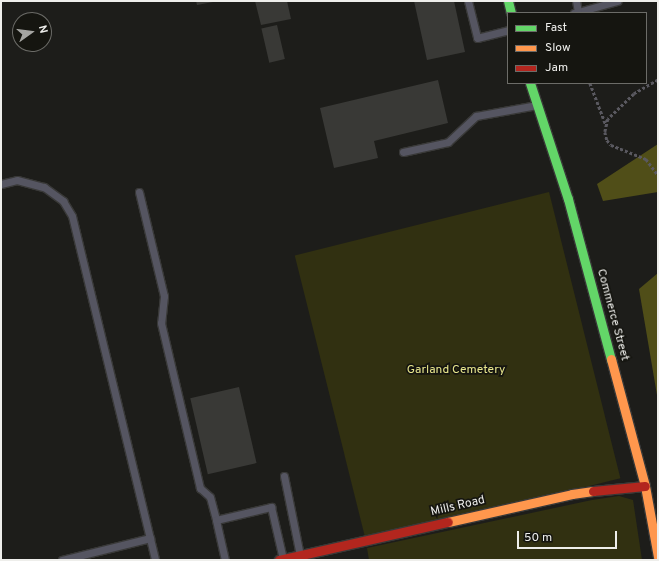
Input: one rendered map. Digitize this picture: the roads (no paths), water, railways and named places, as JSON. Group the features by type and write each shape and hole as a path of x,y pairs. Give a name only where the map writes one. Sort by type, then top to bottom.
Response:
{"street":[{"path":"508,1 511,12"},
{"name":"Commerce Street","path":"530,84 568,198 645,486 657,544 658,557"},
{"name":"Mills Road","path":"281,560 572,494 645,486"}],"lane":[{"path":"468,1 477,38 507,30"},
{"path":"576,1 576,12 617,1"},
{"path":"403,152 448,142 476,116 537,105"},
{"path":"1,184 17,180 44,187 63,201 72,216 155,560"},
{"path":"139,192 164,296 161,322 200,488 210,497 225,560"},
{"path":"284,476 300,555"},
{"path":"216,520 271,507 281,560"},
{"path":"62,560 150,538"}],"park label":[{"name":"Garland Cemetery","path":"456,371"}]}
